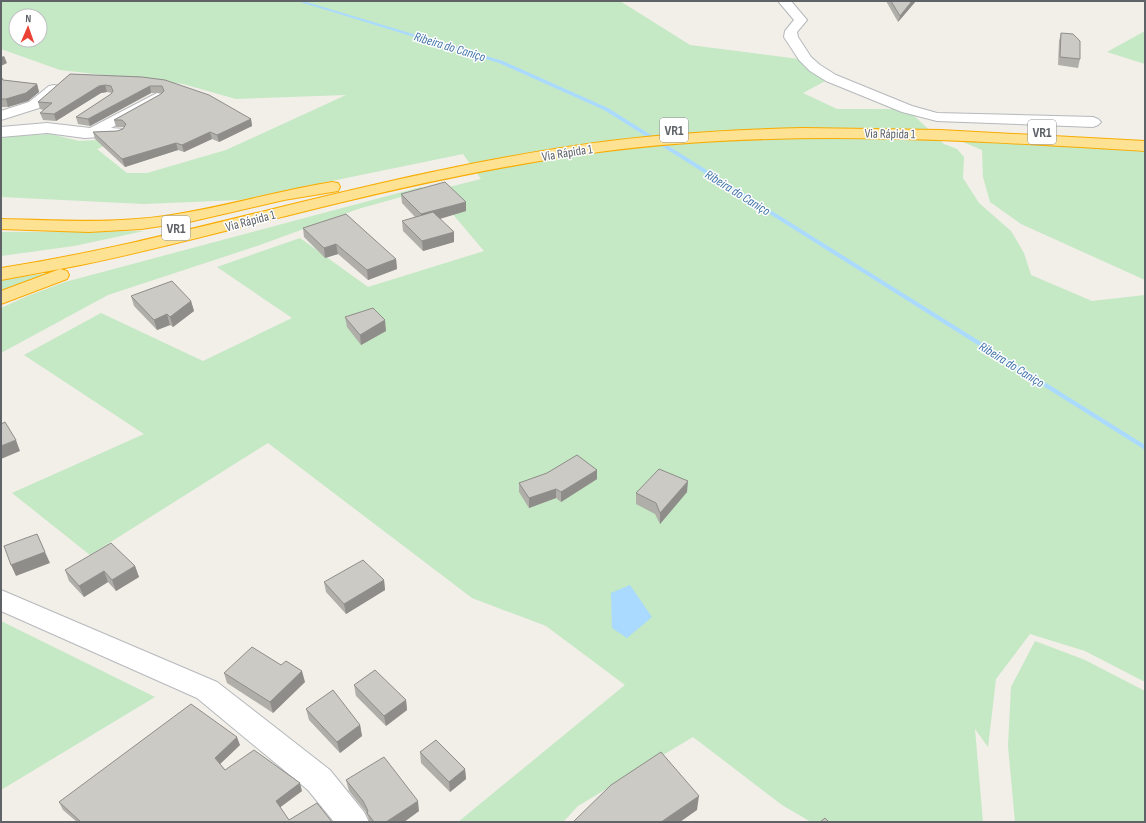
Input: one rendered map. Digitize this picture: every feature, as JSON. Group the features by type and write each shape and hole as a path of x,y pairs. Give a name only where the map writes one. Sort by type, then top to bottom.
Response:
{"highway":[{"name":"Via Rápida 1","path":"1,263 40,257 166,231 350,186 547,155 663,140 797,132 940,131 1145,138"},
{"name":"Via Rápida 1","path":"940,131 1145,146"},
{"name":"Via Rápida 1","path":"1,274 38,269 162,242 416,175"},
{"path":"1,224 84,226 140,225 217,211 299,192 350,186"},
{"path":"1,298 86,266 255,226 280,212"}],"street":[{"path":"784,1 801,20 791,31 791,37 806,60 814,68 831,78 907,109 937,117 1093,122"},
{"path":"1,116 34,105 54,88"},
{"path":"96,132 97,129 157,97"},
{"path":"59,128 75,119"},
{"path":"1,132 37,128 59,128 85,133 119,132"},
{"path":"1,600 207,690 319,780 353,822"}],"green space":[{"path":"1,1 620,1 690,45 799,59 831,78 803,93 837,109 907,109 944,144 957,149 964,157 963,178 979,203 1011,231 1024,253 1031,275 1092,301 1145,295 1145,682 1085,651 1030,634 996,679 988,747 975,729 983,822 811,822 782,805 693,737 578,806 563,822 458,822 625,685 546,626 472,598 268,443 90,555 12,493 144,434 24,355 101,313 203,361 292,318 217,267 300,238 368,287 484,251 433,191 481,179 463,154 240,200 144,204 1,197 1,137 51,134 79,141 120,139 97,149 127,173 147,173 226,150 346,95 236,99 183,84 60,70 1,49"},
{"path":"1145,31 1145,64 1107,52"},
{"path":"956,139 1145,151 1145,280 1021,224 990,202 983,177 982,150"},
{"path":"421,187 426,190 358,209 260,245 108,295 1,353 1,308 25,297 65,282"},
{"path":"144,231 74,246 1,256 1,232"},
{"path":"62,271 1,294 1,280"},
{"path":"1,621 155,697 1,790"},
{"path":"1035,641 1085,660 1145,691 1145,822 1015,822 1008,746 1011,687"}],"water":[{"path":"630,585 652,617 627,638 612,628 611,593"}],"building":[{"path":"891,1 912,1 900,16"},
{"path":"1061,33 1073,34 1080,41 1080,59 1060,57"},
{"path":"70,74 142,77 165,80 209,95 251,119 217,135 210,132 182,145 176,143 122,159 93,132 117,131 123,129 126,124 122,120 114,120 161,94 164,91 162,86 150,86 88,119 76,117 111,94 113,91 111,86 99,86 54,114 40,113 52,103 38,102"},
{"path":"2,78 3,80 37,84 26,93 1,99"},
{"path":"445,182 466,202 421,214 401,194"},
{"path":"433,212 454,232 422,241 402,221"},
{"path":"346,214 396,259 367,270 336,244 324,248 303,228"},
{"path":"172,281 191,301 170,317 167,314 154,320 131,296"},
{"path":"373,308 385,320 360,335 345,317"},
{"path":"5,422 16,440 1,446 1,424"},
{"path":"577,455 597,470 561,492 556,489 529,498 519,483 547,473"},
{"path":"659,469 688,481 660,513 656,503 636,493"},
{"path":"37,534 45,552 11,565 4,546"},
{"path":"111,543 135,566 112,580 104,571 79,586 65,570"},
{"path":"363,560 384,580 344,604 324,582"},
{"path":"252,647 281,665 286,661 302,671 270,702 224,673"},
{"path":"375,670 406,700 384,716 354,685"},
{"path":"333,690 360,725 337,742 306,709"},
{"path":"191,704 237,737 215,758 225,770 254,750 300,783 276,801 289,820 317,803 332,822 81,822 59,802"},
{"path":"436,740 465,769 449,782 420,752"},
{"path":"661,752 699,796 661,822 573,822 611,785"},
{"path":"384,757 418,801 386,822 374,822 367,813 368,811 363,801 346,780"},
{"path":"825,818 829,822 820,822"}],"waterway":[{"name":"Ribeira do Caniço","path":"299,1 501,62 606,109 1145,448"}]}
